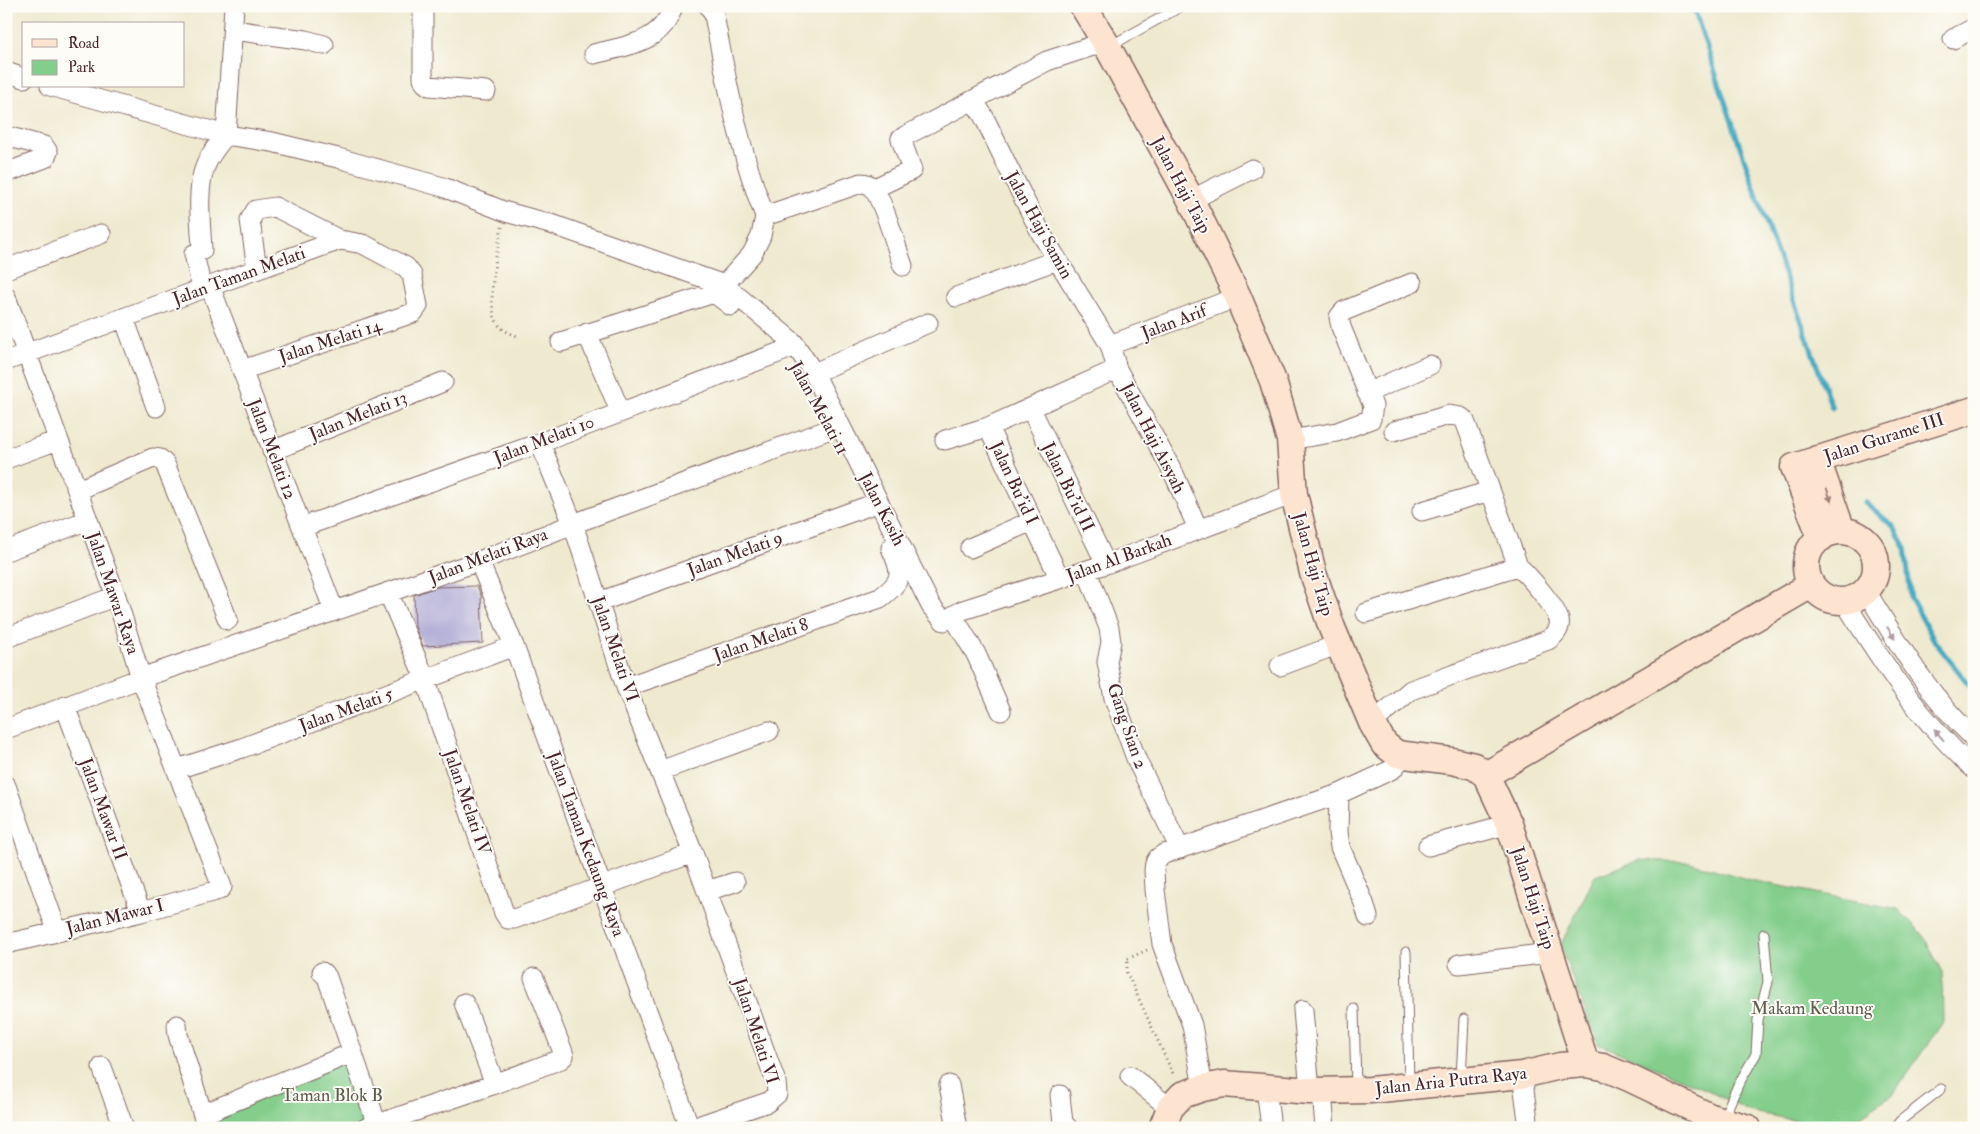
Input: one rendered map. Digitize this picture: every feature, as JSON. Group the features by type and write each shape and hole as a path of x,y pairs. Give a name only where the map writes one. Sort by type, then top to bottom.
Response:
{"street":[{"path":"226,134 234,6"},
{"path":"422,6 425,83 429,86 486,91"},
{"path":"594,54 642,42 657,32 670,19 673,6"},
{"path":"57,88 226,134 272,142 338,158 443,188 506,212 554,225 724,285 752,254 761,236 765,216 752,185 736,126 714,16 709,6"},
{"name":"Jalan Haji Taip","path":"1083,6 1191,200 1238,297 1273,381 1290,440 1294,494 1313,573 1339,644 1372,723 1384,744 1397,754 1452,761 1474,766 1486,775 1509,824 1586,1064"},
{"path":"1953,39 1974,28"},
{"path":"232,30 306,40 324,45"},
{"path":"874,189 912,170 902,139 905,136 1047,62 1106,45"},
{"path":"6,72 22,77"},
{"name":"Jalan Haji Samin","path":"974,101 1057,260 1110,346"},
{"name":"Jalan Melati 12","path":"226,134 213,151 204,168 200,196 202,250 194,254 206,287 242,370 334,611"},
{"path":"6,136 44,146 48,152 44,158 6,173"},
{"path":"1191,200 1252,169"},
{"path":"765,216 866,183 874,189 903,266"},
{"path":"257,269 250,220 256,210 275,207 340,240"},
{"path":"6,269 101,234"},
{"name":"Jalan Taman Melati","path":"6,361 340,240"},
{"name":"Jalan Melati 14","path":"242,370 408,315 416,310 418,306 412,275 406,267 363,244 340,240"},
{"path":"956,297 1057,260"},
{"path":"1290,440 1337,432 1369,420 1374,410 1373,406 1341,327 1339,316 1344,311 1412,283"},
{"name":"Jalan Kasih","path":"724,285 793,342 814,373 931,606 949,618 976,654 1001,711"},
{"name":"Jalan Melati 11","path":"561,342 714,294 786,350 804,377 833,428 898,564 897,582 894,588"},
{"name":"Jalan Mawar Raya","path":"6,297 116,596 141,678 222,887"},
{"name":"Jalan Arif","path":"1110,346 1238,297"},
{"path":"124,318 156,407"},
{"path":"814,373 928,323"},
{"path":"587,333 620,412"},
{"name":"Jalan Haji Aisyah","path":"1110,346 1117,369 1174,474 1198,529"},
{"name":"Jalan Melati 10","path":"302,527 540,443 786,350"},
{"path":"1367,392 1430,365"},
{"path":"988,427 1117,369"},
{"name":"Jalan Melati 13","path":"272,450 443,382"},
{"name":"Jalan Bu’id II","path":"1031,409 1106,564"},
{"name":"Jalan Gurame III","path":"1831,534 1805,463 1974,410"},
{"path":"1372,723 1411,690 1537,645 1555,635 1559,627 1559,619 1535,582 1518,566 1468,425 1461,417 1449,415 1394,431"},
{"name":"Jalan Bu’id I","path":"945,440 988,427 1060,579"},
{"name":"Jalan Melati Raya","path":"6,730 141,678 479,561 573,524 833,428"},
{"path":"6,459 58,440"},
{"name":"Jalan Melati VI","path":"540,443 573,524 626,687 693,853 776,1082 776,1094 768,1102 691,1128"},
{"path":"78,490 153,458 160,459 165,464 228,620"},
{"path":"1422,510 1490,491"},
{"name":"Jalan Al Barkah","path":"949,618 963,610 1087,571 1294,494"},
{"name":"Jalan Melati 9","path":"599,602 871,505"},
{"path":"6,551 88,520"},
{"path":"970,548 1032,521"},
{"path":"1854,533 1864,539 1872,548 1876,559 1876,571 1873,582 1855,596 1825,598 1811,585 1806,565 1808,554 1813,545 1831,534 1854,533"},
{"name":"Jalan Taman Kedaung Raya","path":"479,561 514,646 603,887 639,992 691,1128"},
{"path":"1366,613 1518,566"},
{"name":"Gang Sian 2","path":"1087,571 1109,628 1111,642 1107,662 1114,698 1137,761 1180,849"},
{"path":"1486,775 1811,585"},
{"name":"Jalan Melati 8","path":"626,687 880,598 894,588"},
{"name":"Jalan Melati IV","path":"388,592 425,681 504,913 508,919 514,919 603,887"},
{"path":"6,638 116,596"},
{"path":"1855,596 1913,666 1935,696 1974,738"},
{"path":"1855,596 1888,671 1917,710 1955,752 1974,769"},
{"path":"1280,666 1339,644"},
{"name":"Jalan Melati 5","path":"177,769 425,681 514,646"},
{"name":"Jalan Mawar II","path":"65,706 141,912"},
{"path":"660,771 769,731"},
{"path":"1130,1076 1179,1105 1192,1025 1162,944 1155,890 1155,864 1158,858 1164,854 1339,794 1393,769 1404,755"},
{"path":"6,786 57,931"},
{"path":"1339,794 1338,832 1340,847 1368,917"},
{"path":"1428,846 1509,824"},
{"path":"603,887 693,853"},
{"path":"707,890 735,882"},
{"name":"Jalan Mawar I","path":"6,944 141,912 219,890 222,887"},
{"path":"1460,964 1550,953"},
{"path":"322,972 326,977 352,1053 373,1126 561,1059 564,1056 534,978"},
{"path":"464,1002 495,1084"},
{"path":"1303,1010 1316,1092 1326,1128"},
{"path":"177,1025 178,1035 205,1121 352,1053"},
{"name":"Jalan Aria Putra Raya","path":"1179,1105 1224,1084 1316,1092 1356,1090 1522,1075 1560,1066 1586,1064 1603,1067 1629,1078 1715,1122 1748,1128"},
{"path":"102,1067 124,1128"},
{"path":"1522,1075 1529,1128"},
{"path":"949,1085 957,1128"},
{"path":"1266,1088 1271,1128"},
{"path":"1060,1095 1063,1123 1068,1128"}],"lane":[{"path":"1106,45 1182,6"},
{"path":"1715,1122 1756,1054 1758,1020 1768,982 1764,934"},
{"path":"1406,952 1409,1086"},
{"path":"1354,1009 1356,1090"},
{"path":"1461,1081 1464,1019"},
{"path":"1895,1128 1941,1089"}],"path":[{"path":"506,212 491,300 493,313 498,324 506,332 517,336"},
{"path":"1162,944 1128,959 1127,973 1179,1105"}],"green space":[{"name":"Makam Kedaung","path":"1639,860 1690,862 1750,880 1898,909 1922,933 1942,972 1943,1022 1893,1094 1843,1128 1832,1128 1748,1111 1710,1091 1598,1044 1560,946 1595,876"},
{"name":"Taman Blok B","path":"352,1053 376,1124 366,1128 207,1128 203,1114"}],"building":[{"path":"477,586 481,596 483,643 423,646 415,627 414,595 437,587"}],"waterway":[{"path":"1693,6 1754,188 1832,408"},
{"path":"1865,502 1894,527 1905,547 1911,598 1935,642 1974,691"}]}
